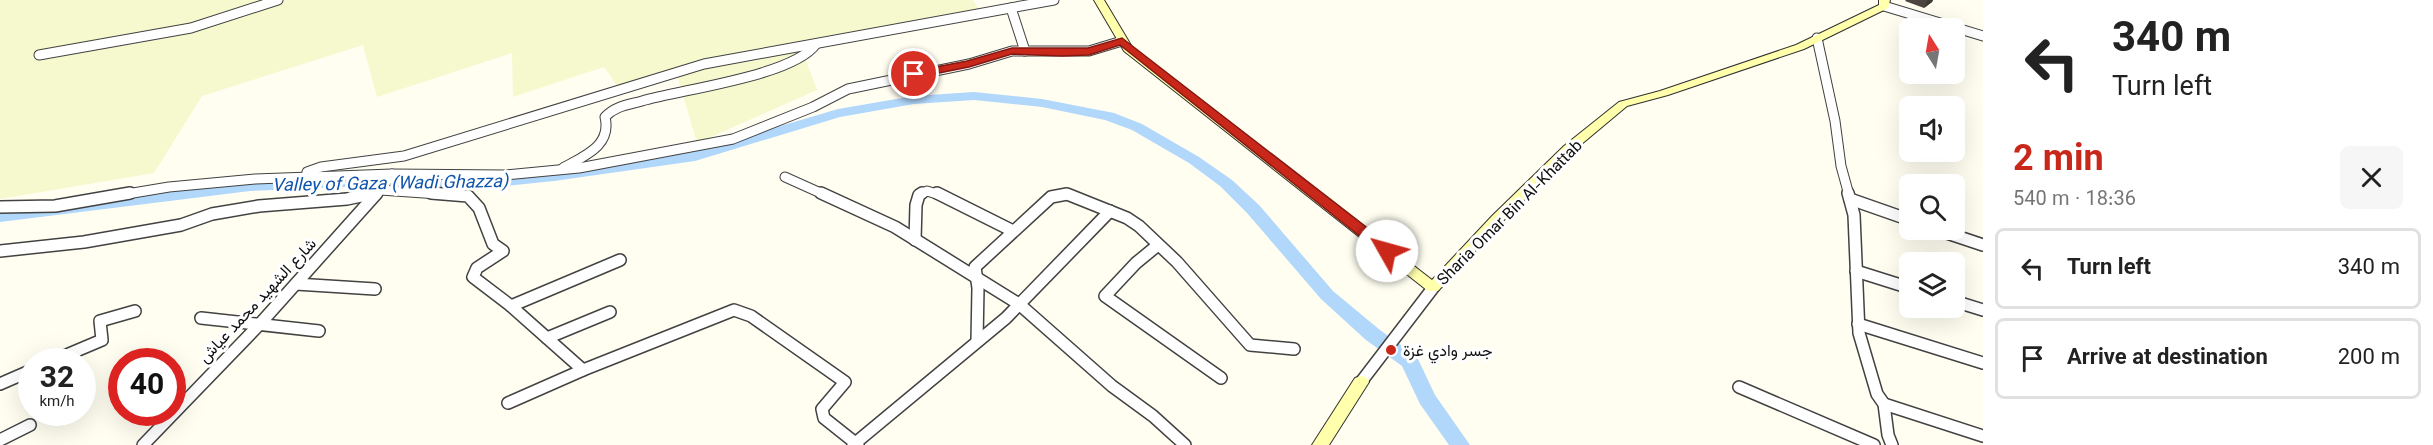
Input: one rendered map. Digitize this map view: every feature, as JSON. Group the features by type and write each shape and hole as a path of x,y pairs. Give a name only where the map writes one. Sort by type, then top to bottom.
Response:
{"street":[{"path":"39,56 191,28 278,0"},
{"path":"299,176 321,167 404,156 679,71 1054,0"},
{"path":"1099,0 1122,41 1433,288"},
{"path":"1885,3 1983,36"},
{"name":"Sharia Omar Bin Al-Khattab","path":"1320,445 1361,382 1433,288 1464,258 1497,219 1568,149 1623,104 1664,93 1817,38 1885,3"},
{"path":"1011,8 1025,51"},
{"path":"1817,38 1835,121 1841,165 1854,215 1858,324 1877,394 1884,404 1888,435 1892,445"},
{"path":"0,251 84,242 181,225 212,214 259,206 347,199 385,183 560,170 660,154 733,139 813,107 848,89 969,64 1012,51 1062,53 1089,51 1122,41"},
{"path":"560,170 603,144 608,136 609,126 605,117 612,109 666,94 760,75 809,54 816,44"},
{"path":"0,207 55,206 169,187 299,176 385,183 468,196 479,208 493,244 503,251 477,268 473,277 511,306 583,370"},
{"path":"785,177 896,227 1019,304 1112,386 1153,416 1185,445"},
{"name":"شارع الشهيد محمد عياش","path":"143,445 258,326 385,183"},
{"path":"915,240 916,205 920,195 927,191 936,193 1013,231"},
{"path":"977,341 978,288 975,267 1051,197 1067,194 1127,218 1177,262 1250,345 1294,349"},
{"path":"1850,199 1899,216"},
{"path":"508,403 689,326 734,310 751,316 845,382 822,409 824,418 855,444 1019,304 1110,212"},
{"path":"1965,239 1983,245"},
{"path":"1158,244 1136,263 1105,296 1221,378"},
{"path":"511,306 620,260"},
{"path":"1856,271 1899,285"},
{"path":"296,284 375,289"},
{"path":"1965,304 1983,310"},
{"path":"83,348 102,340 100,321 135,311"},
{"path":"547,338 610,312"},
{"path":"201,318 319,331"},
{"path":"1858,324 1983,363"},
{"path":"0,384 18,376"},
{"path":"1739,387 1874,445"},
{"path":"1884,404 1983,436"},
{"path":"0,440 28,426"}],"green space":[{"path":"0,0 973,0 981,12 801,47 817,90 697,143 677,75 618,87 604,67 513,97 512,53 377,97 363,45 202,96 154,173 0,199"}],"waterway":[{"name":"Valley of Gaza (Wadi Ghazza)","path":"0,217 250,186 394,180 475,184 554,176 695,156 838,113 914,100 974,96 1042,103 1109,116 1137,127 1194,160 1226,183 1253,209 1327,295 1373,335 1410,362 1427,399 1460,445"}],"place":[{"name":"جسر وادي غزة","path":"1391,350"}],"route":[{"path":"914,74 969,64 1012,51 1062,53 1089,51 1122,41 1128,49 1387,251"}]}
